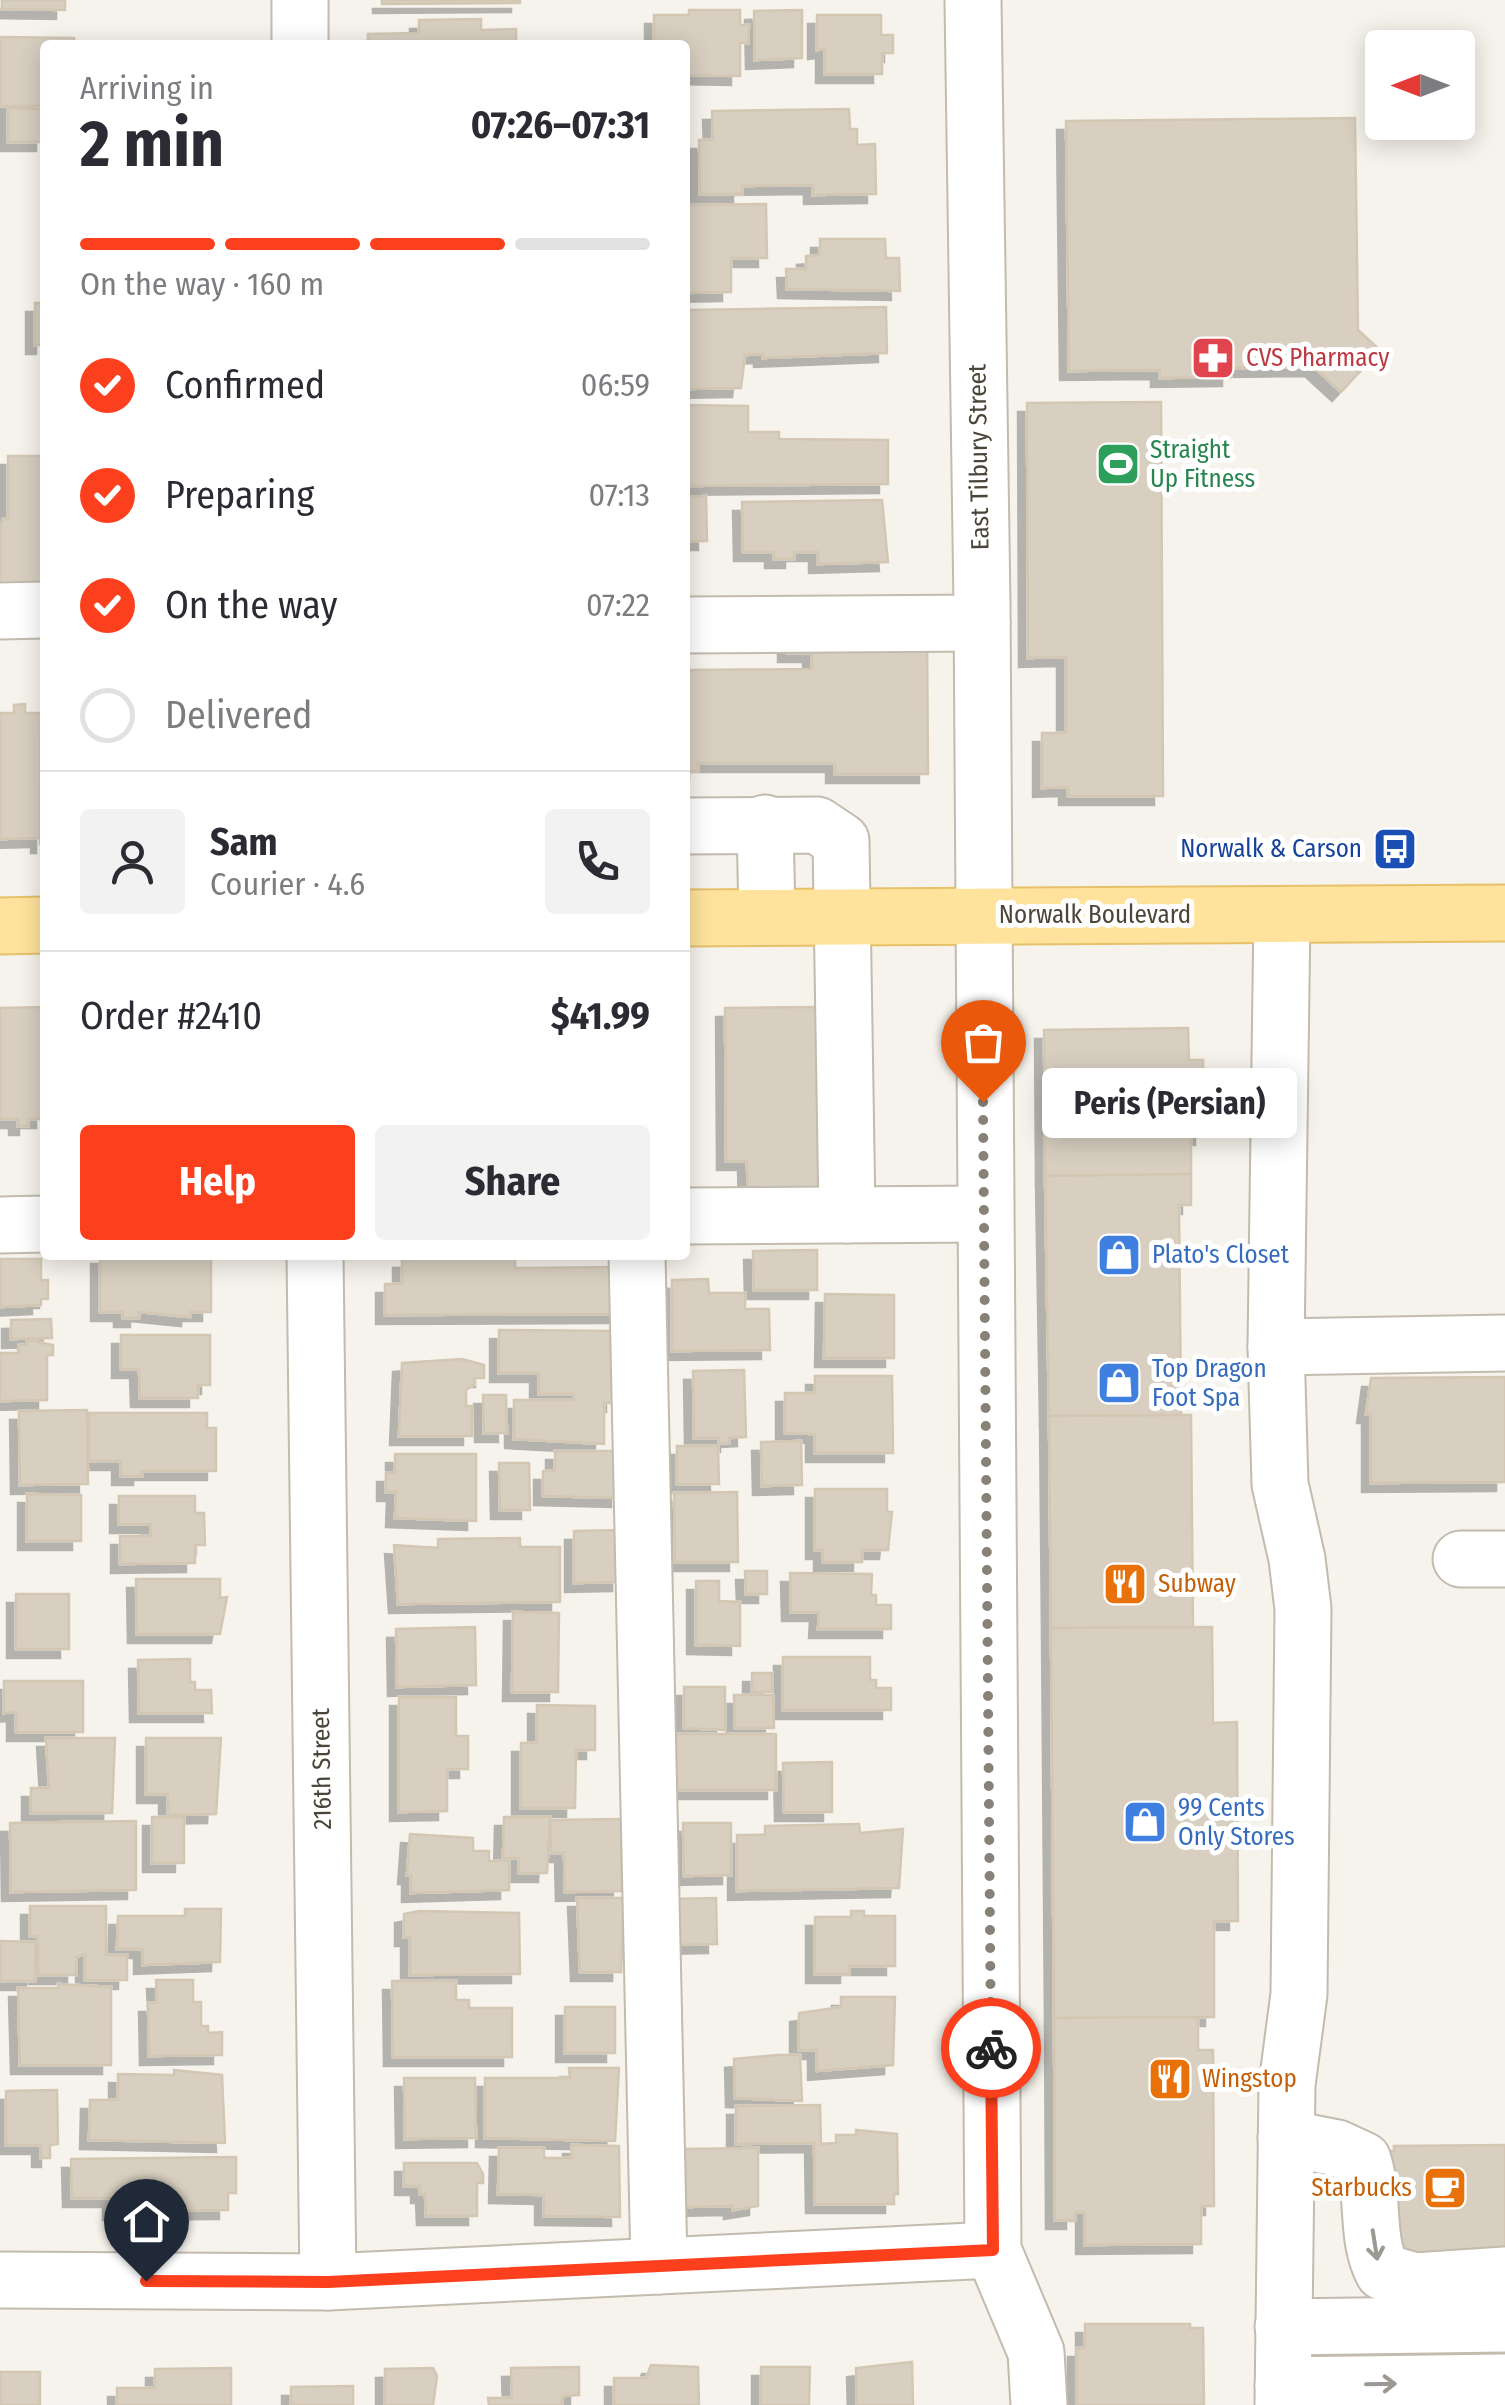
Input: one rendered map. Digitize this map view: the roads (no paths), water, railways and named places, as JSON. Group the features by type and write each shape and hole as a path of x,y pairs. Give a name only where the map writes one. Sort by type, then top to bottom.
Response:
{"main road":[{"name":"Norwalk Boulevard","path":"690,918 1505,913"},
{"path":"0,926 40,926"}],"street":[{"path":"300,0 300,40"},
{"name":"East Tilbury Street","path":"972,0 982,614 993,2250"},
{"path":"690,606 982,614"},
{"path":"0,611 40,610"},
{"path":"690,625 982,614"},
{"path":"765,823 767,917"},
{"path":"690,826 817,825 841,841 839,916 846,1215"},
{"path":"1282,916 1276,1346 1280,1484 1297,1559 1302,1608 1299,1994 1287,2085 1283,2395 1505,2382"},
{"path":"690,1216 984,1214"},
{"path":"0,1226 40,1224"},
{"name":"216th Street","path":"316,1260 328,2282"},
{"path":"637,1260 659,2266"},
{"path":"1276,1346 1505,1343"},
{"path":"1286,2138 1337,2148 1363,2160 1371,2187 1373,2252 1383,2272 1416,2281 1505,2275"},
{"path":"0,2280 328,2282 993,2250 1036,2352 1039,2405"},
{"path":"1283,2327 1505,2324"}],"place":[{"name":"CVS Pharmacy","path":"1213,358"},
{"name":"Straight Up Fitness","path":"1118,464"},
{"name":"Norwalk & Carson","path":"1395,849"},
{"name":"Peris (Persian)","path":"983,1102"},
{"name":"Plato's Closet","path":"1119,1255"},
{"name":"Top Dragon Foot Spa","path":"1119,1383"},
{"name":"Subway","path":"1125,1584"},
{"name":"99 Cents Only Stores","path":"1145,1822"},
{"name":"Wingstop","path":"1170,2079"},
{"name":"Starbucks","path":"1445,2188"}]}
